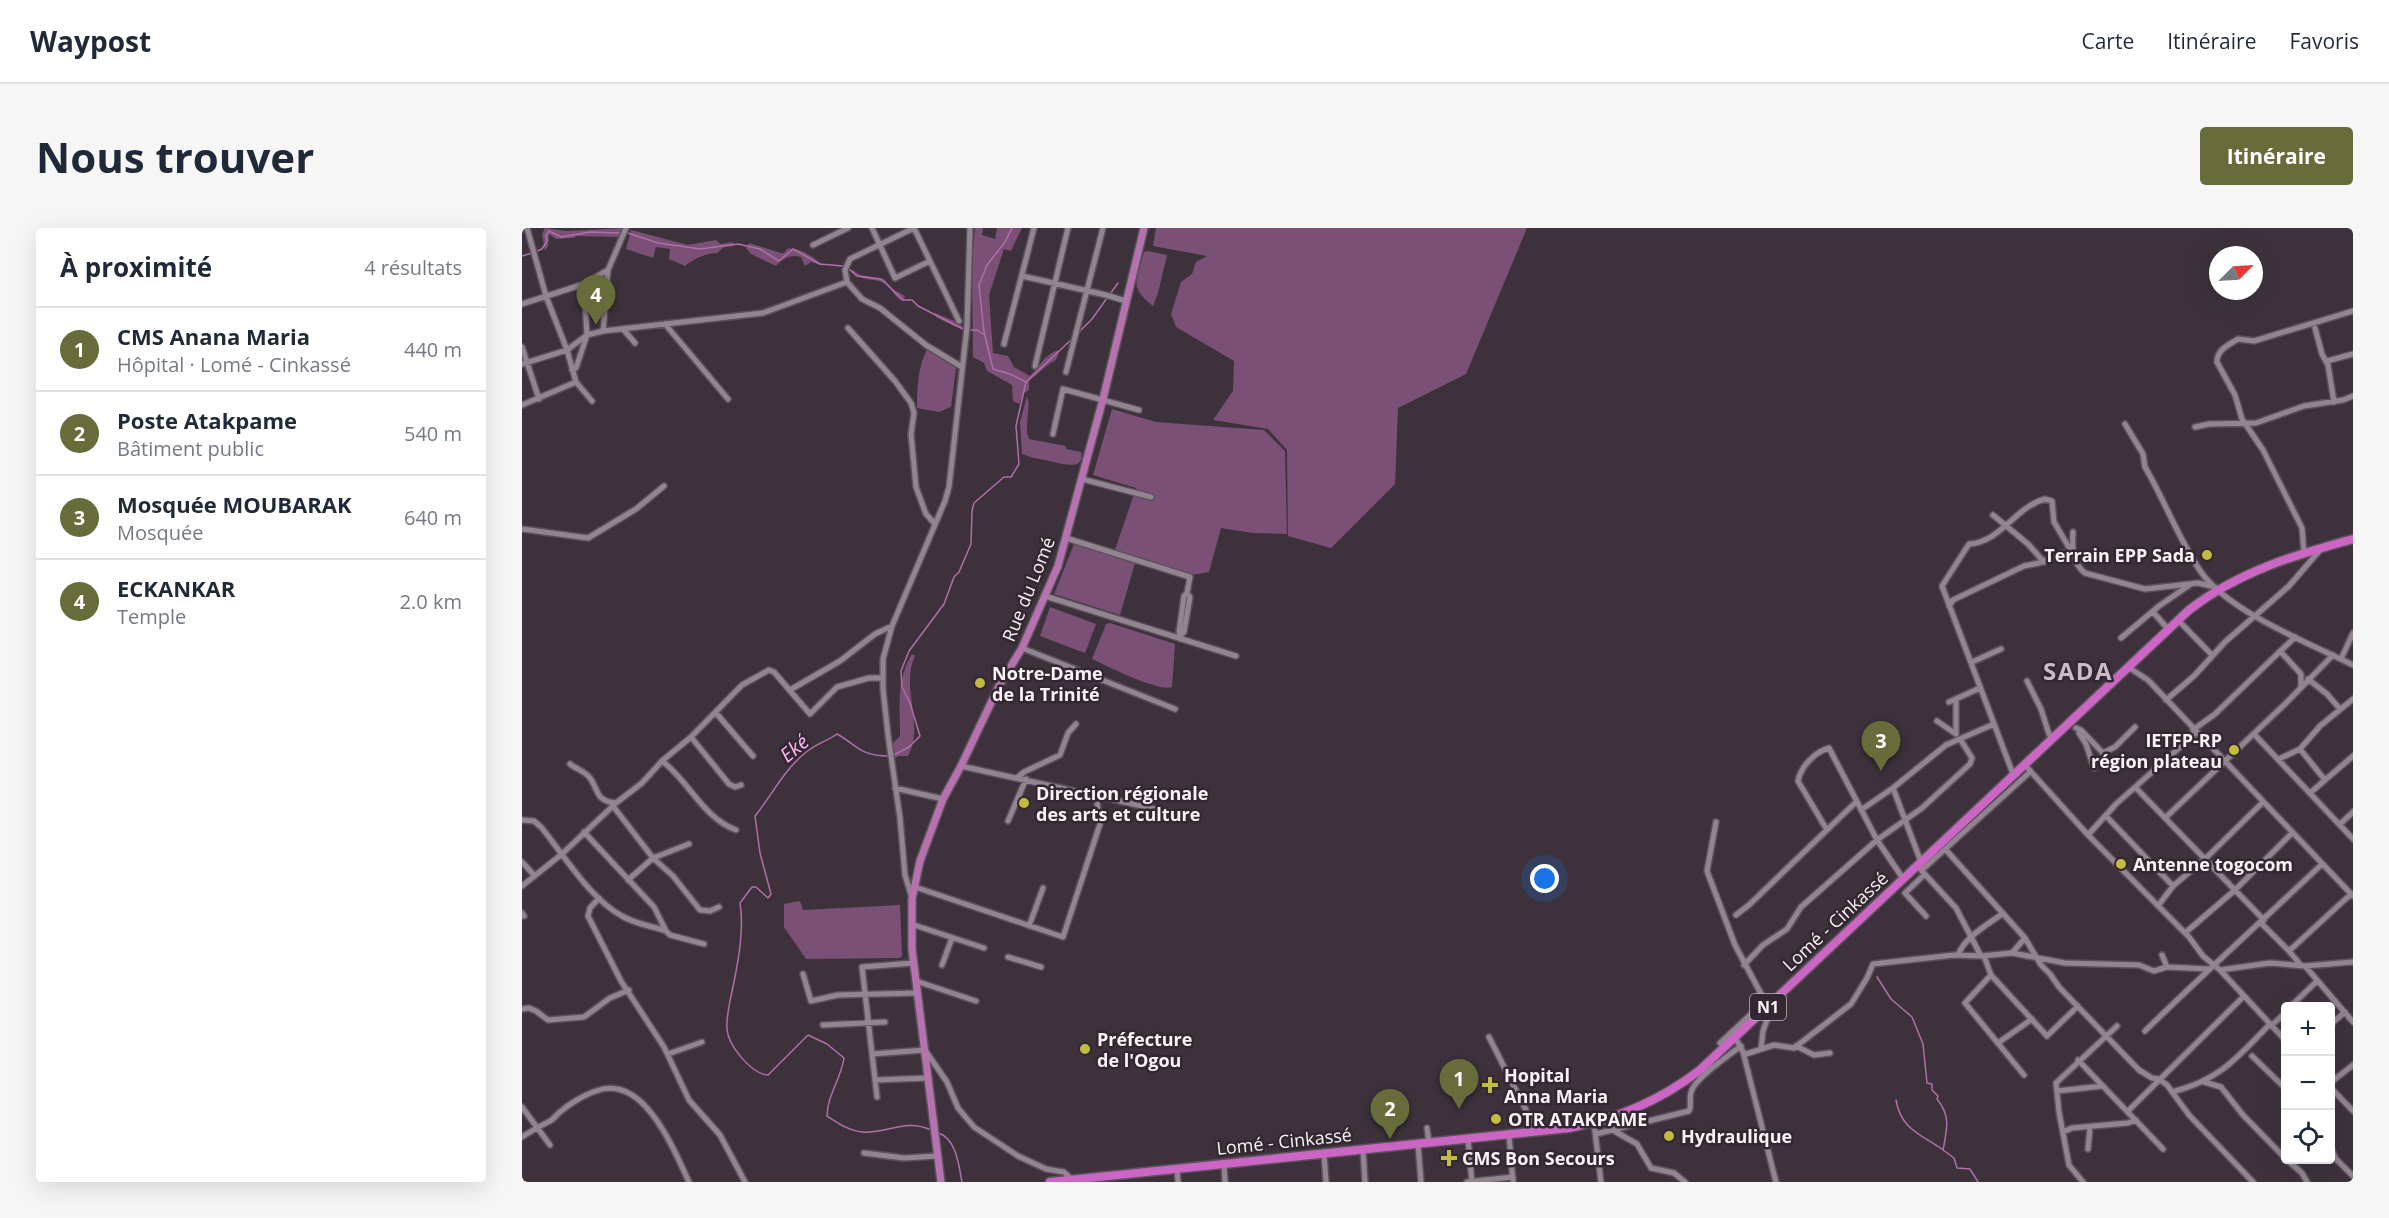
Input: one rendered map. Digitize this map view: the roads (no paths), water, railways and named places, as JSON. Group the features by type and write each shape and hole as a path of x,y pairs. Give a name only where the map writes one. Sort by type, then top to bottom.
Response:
{"highway":[{"name":"Lomé - Cinkassé","path":"1050,1182 1130,1178 1177,1169 1537,1132 1594,1123 1623,1114 1667,1092 1700,1070 1766,1004 1904,880 1921,869 1970,823 2013,774 2054,738 2073,725 2128,667 2178,620 2216,589 2266,565 2353,539"}],"main road":[{"name":"Rue du Lomé","path":"941,1182 917,993 911,924 912,899 924,847 942,799 961,766 999,686 1022,648 1045,596 1066,538 1103,399 1144,228"}],"street":[{"path":"527,228 546,296 567,350 576,382 592,401"},
{"path":"830,228 834,235"},
{"path":"813,245 848,228"},
{"path":"872,228 896,278 930,261"},
{"path":"959,321 914,228 850,259 846,268 847,282 862,299 880,308 926,345 962,367"},
{"path":"912,899 905,875 882,678 885,650 892,626 945,501 951,473 966,330 970,228"},
{"path":"1004,344 1034,228"},
{"path":"1035,366 1068,228"},
{"path":"1066,372 1103,228"},
{"path":"603,331 608,270 625,230"},
{"path":"522,304 584,284 608,270"},
{"path":"1022,276 1126,301"},
{"path":"524,363 567,350 587,335 603,331 763,313 847,282"},
{"path":"572,370 576,368 587,335 584,284"},
{"path":"2304,553 2302,528 2263,450 2245,424 2235,395 2217,362 2219,351 2238,339 2254,341 2353,311"},
{"path":"665,324 728,399"},
{"path":"848,328 895,381 911,403 914,413 911,434 916,487 926,514 935,524"},
{"path":"2315,328 2322,354 2327,361 2334,402"},
{"path":"623,329 635,343"},
{"path":"522,347 524,363 539,399"},
{"path":"2327,361 2353,354"},
{"path":"522,405 576,382"},
{"path":"1053,434 1063,389 1139,410"},
{"path":"2195,428 2208,424 2256,423 2304,406 2334,402 2353,396"},
{"path":"2125,424 2143,454 2145,467 2186,546 2203,574 2216,589"},
{"path":"1082,479 1151,497"},
{"path":"522,529 588,538 636,509 664,486"},
{"path":"2013,774 1942,586 1969,544 1982,543 1992,538 2038,501 2044,499 2052,501 2054,522 2080,569 2085,573 2138,588 2157,589 2205,583 2295,638 2353,665"},
{"path":"1993,515 2028,544 2044,561"},
{"path":"2073,532 2074,556"},
{"path":"1066,538 1190,577 1187,593 1190,597 1184,632 1181,637"},
{"path":"2166,700 2303,572 2322,547"},
{"path":"1949,606 1953,600 2024,566 2062,554 2074,556"},
{"path":"2121,638 2192,584"},
{"path":"1045,596 1236,656"},
{"path":"2153,612 2168,629"},
{"path":"2178,620 2212,655"},
{"path":"789,690 840,661 866,640 892,626"},
{"path":"2341,659 2353,633"},
{"path":"2088,835 2295,638"},
{"path":"1022,648 1175,709"},
{"path":"1972,662 2001,649"},
{"path":"2280,651 2301,674 2301,687"},
{"path":"2165,818 2333,655"},
{"path":"2128,667 2148,680 2352,895 2289,951"},
{"path":"522,886 642,783 662,761 691,737 742,686 766,670 774,672 810,714 837,687 869,678 882,678"},
{"path":"2308,680 2327,694 2340,709"},
{"path":"2027,681 2041,709 2049,734 2054,738"},
{"path":"1949,702 1980,688"},
{"path":"2280,759 2300,748 2320,726 2353,699"},
{"path":"1744,965 1763,945 1787,929 1801,907 1877,840 1905,821 1972,761 1960,737 1956,700"},
{"path":"716,713 753,756"},
{"path":"1937,721 1960,737"},
{"path":"1018,777 1060,755 1068,733 1076,724"},
{"path":"1861,810 1893,788 1946,745 1994,724"},
{"path":"2073,725 2081,730 2103,753 2115,747 2135,727"},
{"path":"2073,725 2086,744 2094,768"},
{"path":"2254,734 2353,839"},
{"path":"691,737 729,784 735,787 741,785"},
{"path":"1827,830 1798,780 1800,772 1821,750 1829,748 1877,840 1904,880"},
{"path":"2300,748 2325,780"},
{"path":"2310,793 2353,756"},
{"path":"662,761 708,812 727,828 736,830"},
{"path":"570,764 589,776 596,792 614,805 654,858 673,876 700,910 710,911 718,908"},
{"path":"2024,764 2062,803 2088,835 2185,933 2210,967"},
{"path":"961,766 1174,813"},
{"path":"1926,916 1905,893 1921,869 1946,850 1970,823 2030,772"},
{"path":"1008,821 1026,779"},
{"path":"895,788 942,799"},
{"path":"1893,788 1921,869 1956,908 1991,975 2047,1036 2078,1006"},
{"path":"2136,788 2235,890 2353,1022"},
{"path":"915,887 1063,937 1100,824 1096,795"},
{"path":"1736,915 1856,802"},
{"path":"2158,906 2174,886 2263,802"},
{"path":"2340,824 2353,812"},
{"path":"531,813 534,822 599,898 625,918 666,931"},
{"path":"2106,816 2174,886"},
{"path":"522,820 534,822"},
{"path":"1716,822 1707,871 1744,965 1766,1004 1720,1043"},
{"path":"584,832 654,907 670,935 704,944"},
{"path":"2185,933 2235,890 2292,833"},
{"path":"628,880 654,858 689,844"},
{"path":"1946,850 2025,938 2035,958 2078,1006 2139,1071 2159,1079 2172,1092 2188,1115 2253,1182"},
{"path":"522,862 534,875"},
{"path":"2145,1031 2210,967 2263,921 2278,903 2322,864"},
{"path":"1029,926 1043,888"},
{"path":"599,898 590,908 588,916 615,970 668,1054 689,1100 720,1136 745,1182"},
{"path":"1958,955 1960,948 1971,937 2002,914"},
{"path":"911,924 984,948"},
{"path":"942,965 952,938"},
{"path":"2012,953 2025,938"},
{"path":"1796,1047 1851,1004 1867,978 1871,965 1958,955 1983,956 2012,953 2065,963 2139,965 2154,971 2168,967 2210,967 2220,970 2270,963 2303,965 2353,962"},
{"path":"2162,955 2168,967"},
{"path":"1008,957 1041,967"},
{"path":"877,1097 862,967 914,963"},
{"path":"2220,970 2281,1036"},
{"path":"803,974 811,1001 838,995 917,993"},
{"path":"1991,975 1965,1003 2024,1075"},
{"path":"916,981 976,1001"},
{"path":"2295,1002 2317,981"},
{"path":"522,1009 529,1008 548,1020 584,1017 610,998 629,990"},
{"path":"2128,1111 2244,996"},
{"path":"2335,1021 2344,1012"},
{"path":"2172,1092 2204,1082 2230,1066 2281,1016"},
{"path":"1761,1049 1763,1031 1768,1017"},
{"path":"1998,1043 2032,1019"},
{"path":"823,1025 885,1022"},
{"path":"2083,1182 2070,1165 2056,1083 2117,1026"},
{"path":"1489,1037 1537,1132"},
{"path":"1735,1037 1742,1049 1776,1182"},
{"path":"668,1054 702,1042"},
{"path":"1742,1049 1746,1053 1774,1045 1796,1047 1815,1055 1830,1053"},
{"path":"1596,1134 1689,1111 1690,1093 1696,1083 1742,1049"},
{"path":"872,1054 925,1050 947,1082 958,1108 974,1127 1018,1156 1046,1169 1064,1172 1077,1180"},
{"path":"2252,1056 2281,1084"},
{"path":"2078,1060 2163,1149"},
{"path":"2335,1081 2353,1065"},
{"path":"875,1080 928,1078"},
{"path":"2204,1082 2221,1087 2243,1115 2281,1154"},
{"path":"2057,1091 2103,1086"},
{"path":"522,1137 598,1090 623,1091 648,1108 676,1153 678,1162 689,1182"},
{"path":"2335,1090 2353,1111"},
{"path":"522,1107 550,1145"},
{"path":"2064,1132 2072,1128 2090,1128 2136,1120"},
{"path":"1594,1123 1601,1182"},
{"path":"1427,1128 1429,1143"},
{"path":"2088,1149 2090,1128"},
{"path":"1611,1129 1637,1144 1651,1168 1674,1173 1685,1182"},
{"path":"1467,1182 1513,1180 1509,1135"},
{"path":"1468,1139 1472,1182"},
{"path":"1418,1144 1421,1182"},
{"path":"1363,1150 1365,1182"},
{"path":"864,1153 904,1158 937,1156"},
{"path":"1323,1154 1326,1182"},
{"path":"2335,1156 2353,1176"},
{"path":"1224,1164 1225,1182"},
{"path":"2292,1164 2302,1173 2307,1182"},
{"path":"1177,1169 1178,1182"}],"waterway":[{"name":"Eké","path":"892,756 909,747 920,736 910,703 902,687 901,671 909,651 944,604 954,577 959,572 971,544 974,503 1004,477 1011,477 1019,464 1016,426 1026,382 993,369 984,332 979,285 987,265 1005,242 1012,228"},
{"path":"537,251 542,249 547,241 546,236 549,231 561,237 590,232 620,233"},
{"path":"625,232 658,243 700,249 738,244 760,249 779,261 793,249 820,264 843,266"},
{"path":"522,256 532,253"},
{"path":"848,268 857,276 881,279 903,300 912,300 918,306 963,329"},
{"path":"1110,294 1118,283"},
{"path":"1080,331 1107,298"},
{"path":"968,330 977,330 983,334"},
{"path":"1026,382 1072,339"},
{"name":"Eké","path":"888,756 865,752 837,734 805,753 784,775 755,816 760,853 771,894 768,898 756,887 752,887 740,903 740,942 727,1029 731,1043 741,1058 755,1070 768,1075 808,1035 827,1044 844,1058 829,1101 827,1116 844,1126 862,1132 904,1126 931,1130"},
{"path":"1877,977 1891,999 1912,1017 1923,1044 1927,1083 1932,1084 1932,1090 1938,1096 1937,1099 1946,1117 1947,1129 1943,1150 1954,1158 1957,1168 1970,1169 1978,1182"},
{"path":"1896,1100 1902,1118 1907,1124 1919,1135 1942,1149"},
{"name":"Eké","path":"939,1133 950,1142 953,1148 962,1182"}],"place":[{"name":"ECKANKAR","path":"596,325"},
{"name":"Terrain EPP Sada","path":"2207,555"},
{"name":"Notre-Dame de la Trinité","path":"980,683"},
{"name":"IETFP-RP région plateau","path":"2234,750"},
{"name":"Mosquée MOUBARAK","path":"1881,771"},
{"name":"Direction régionale des arts et culture","path":"1024,803"},
{"name":"Antenne togocom","path":"2121,864"},
{"name":"Préfecture de l'Ogou","path":"1085,1049"},
{"name":"Hopital Anna Maria","path":"1490,1085"},
{"name":"CMS Anana Maria","path":"1459,1109"},
{"name":"OTR ATAKPAME","path":"1496,1119"},
{"name":"Hydraulique","path":"1669,1136"},
{"name":"Poste Atakpame","path":"1390,1139"},
{"name":"CMS Bon Secours","path":"1449,1158"}],"district":[{"name":"SADA","path":"2078,670"}]}
